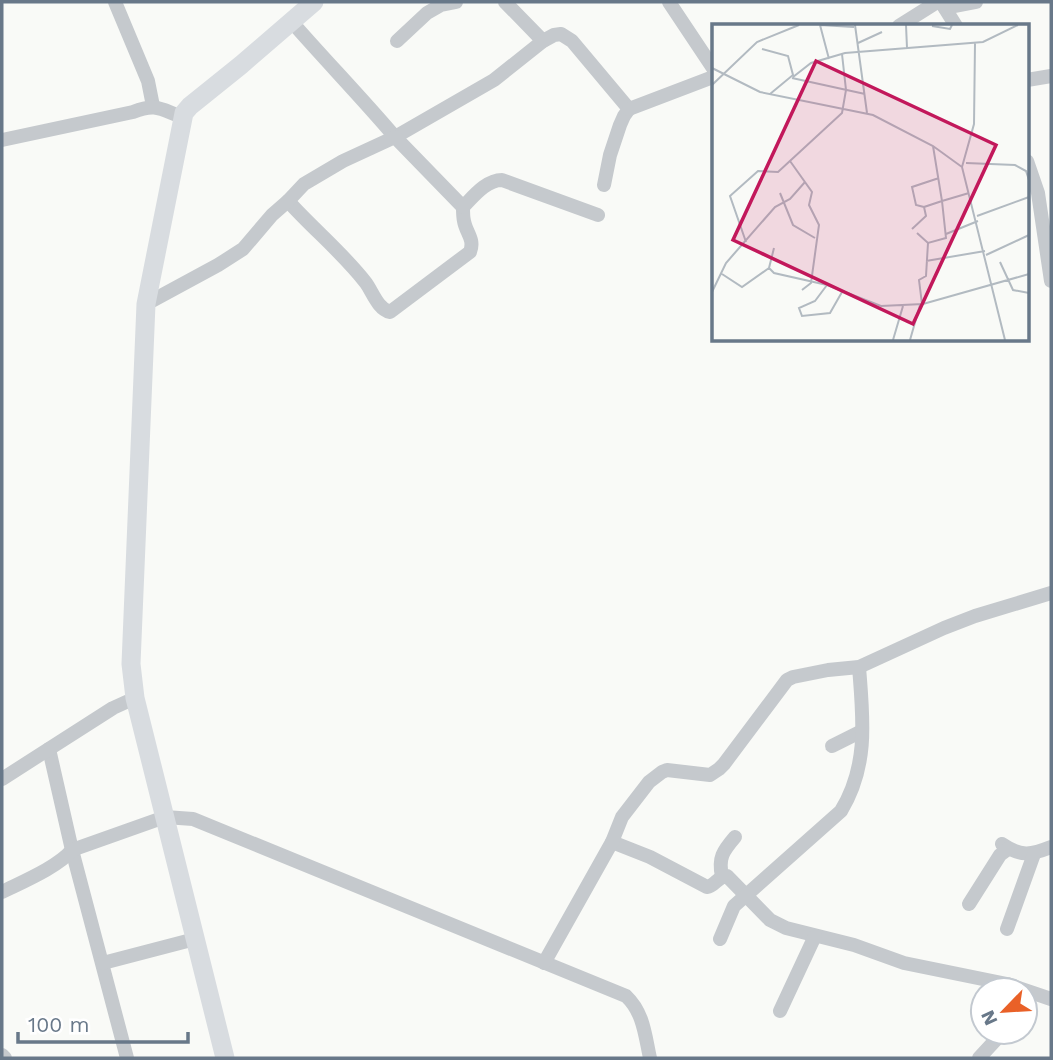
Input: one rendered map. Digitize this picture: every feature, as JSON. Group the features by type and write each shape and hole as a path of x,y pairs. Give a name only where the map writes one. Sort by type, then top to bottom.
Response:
{"street":[{"path":"115,2 148,81 153,106"},
{"path":"225,1058 135,698 131,664 146,304 182,117 190,106 314,2"},
{"path":"397,41 426,13 436,7 456,2"},
{"path":"505,2 543,41"},
{"path":"669,2 712,66"},
{"path":"904,24 941,4 976,2"},
{"path":"941,4 956,24"},
{"path":"288,201 318,234 336,248 366,284 382,309 390,312 470,252 472,246 464,224 463,207 395,137 291,21"},
{"path":"146,304 243,249 272,215 304,184 343,161 395,137 494,80 554,35 561,34 572,41 629,110"},
{"path":"1028,80 1051,76"},
{"path":"604,186 610,155 624,116 629,110 712,77"},
{"path":"2,140 153,106 182,117"},
{"path":"1028,165 1038,193 1051,281"},
{"path":"463,207 488,185 502,180 598,215"},
{"path":"544,963 612,842 622,817 644,788 662,772 710,775 719,769 787,680 828,670 859,667 975,616 1051,593"},
{"path":"720,939 734,906 841,811 862,757 863,711 859,667"},
{"path":"2,779 113,708 135,698"},
{"path":"832,746 862,731"},
{"path":"49,749 72,850 127,1058"},
{"path":"2,892 65,858 72,850 164,817 193,819 626,996 634,1003 642,1018 650,1058"},
{"path":"722,876 721,857 735,837"},
{"path":"612,842 650,857 707,887 722,876"},
{"path":"969,904 1004,846 1034,854 1051,846"},
{"path":"1007,929 1034,854"},
{"path":"722,876 730,878 770,920 786,928 854,945 904,962 973,976"},
{"path":"780,1011 815,936"},
{"path":"103,963 195,939"}]}
